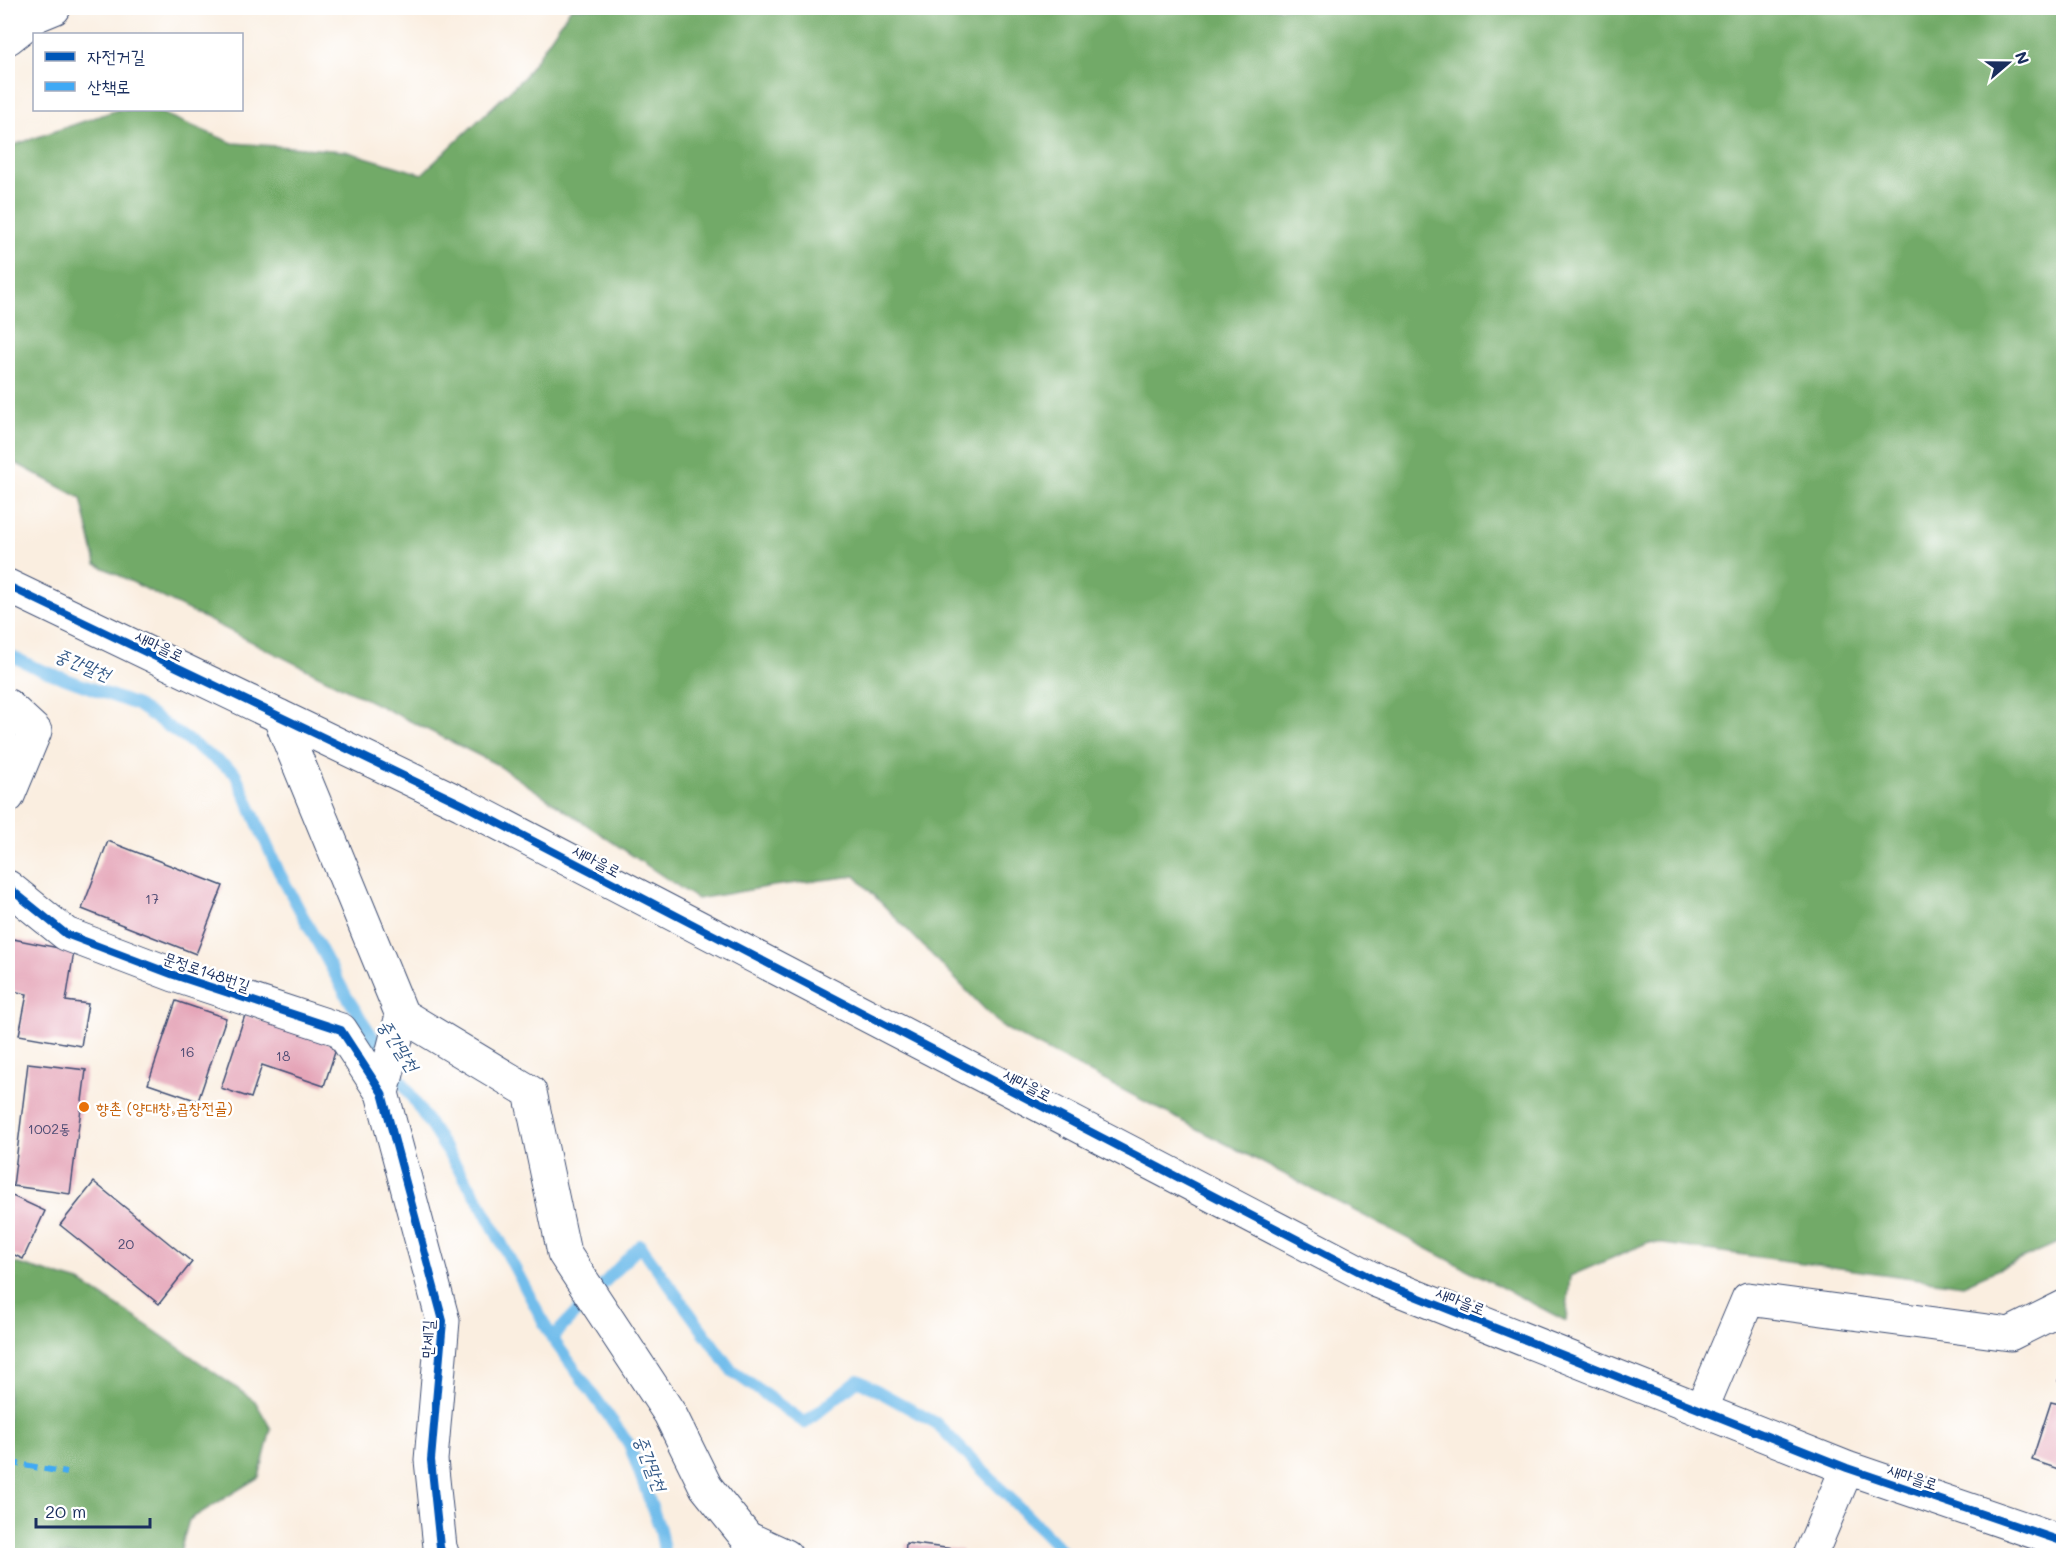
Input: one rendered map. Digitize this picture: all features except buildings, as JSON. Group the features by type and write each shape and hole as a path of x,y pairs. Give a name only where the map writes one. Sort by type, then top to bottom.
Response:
{"street":[{"path":"8,38 38,15 54,8"},
{"name":"새마을로","path":"8,586 462,804 1377,1281 1847,1468 2064,1542"},
{"path":"8,706 35,731 8,796"},
{"path":"279,716 402,1015 530,1092 564,1253 670,1414 706,1487 747,1538 786,1556"},
{"name":"문정로148번길","path":"8,887 66,934 174,975 341,1030 382,1093"},
{"path":"382,1093 402,1015"},
{"name":"만세길","path":"382,1093 443,1321 431,1460 440,1547 443,1556"},
{"path":"1701,1410 1748,1299 2010,1334 2064,1307"},
{"path":"1810,1556 1847,1468"}],"green space":[{"path":"571,8 2063,8 2064,1235 2062,1241 1963,1285 1649,1242 1570,1276 1566,1321 1002,1027 855,876 773,886 697,899 496,764 96,564 81,498 8,459 8,147 114,111 156,111 233,143 345,151 422,174 524,77"},
{"path":"8,1261 80,1282 132,1315 255,1401 271,1429 259,1477 189,1520 179,1555 8,1555"}],"waterway":[{"name":"중간말천","path":"8,654 36,668 137,705 235,773 279,872 347,997 478,1199 552,1338 629,1444 660,1529 665,1556"},
{"path":"552,1338 640,1245 732,1371 805,1423 858,1380 936,1423 1067,1556"}],"marked path":[{"path":"8,1462 67,1473"}],"cycle path":[{"path":"8,586 462,804 1377,1281 1847,1468 2064,1542"},
{"path":"8,887 66,934 174,975 341,1030 382,1093 443,1321 431,1460 440,1547 443,1556"}],"place":[{"name":"향촌 (양대창,곱창전골)","path":"84,1107"}]}
